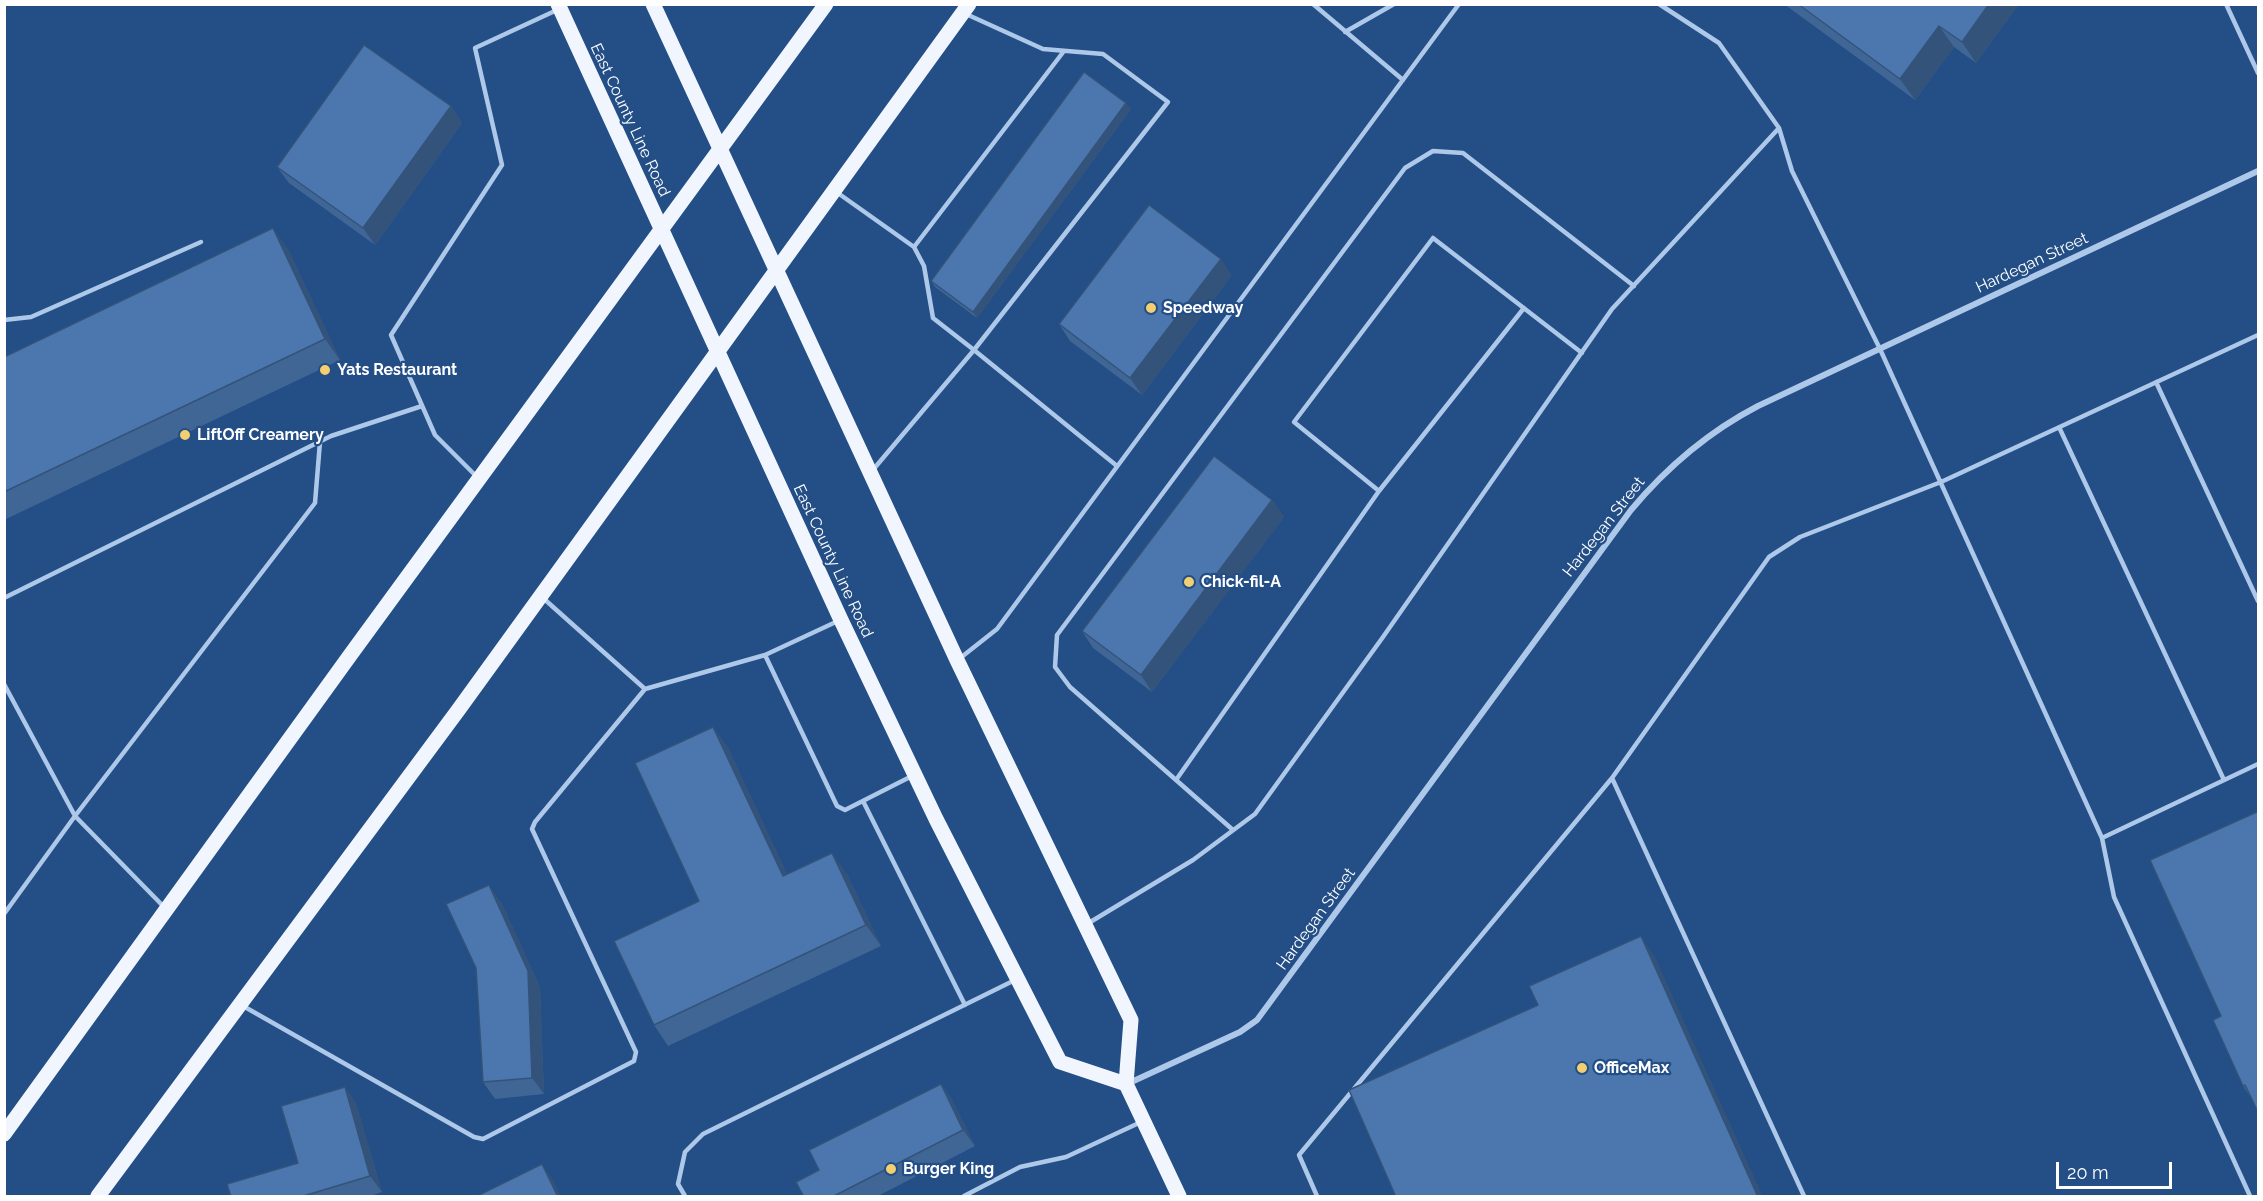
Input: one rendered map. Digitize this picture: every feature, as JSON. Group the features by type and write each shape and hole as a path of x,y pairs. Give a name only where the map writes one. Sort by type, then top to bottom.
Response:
{"main road":[{"path":"652,4 957,660 1131,1020 1126,1084 1179,1197"},
{"path":"4,1134 826,4"},
{"name":"East County Line Road","path":"559,6 841,620 914,774 1059,1062 1126,1084"},
{"path":"98,1197 541,596 966,9"}],"street":[{"name":"Hardegan Street","path":"1126,1084 1240,1032 1257,1020 1631,510 1660,477 1691,448 1738,417 2259,171"}],"lane":[{"path":"1313,4 1403,80"},
{"path":"1345,32 1394,4"},
{"path":"957,660 997,629 1459,4"},
{"path":"1659,4 1719,43 1779,128 1792,171 1880,349 2102,838 2114,897 2250,1197"},
{"path":"2226,4 2259,73"},
{"path":"479,479 435,435 391,335 502,165 475,48 559,6"},
{"path":"870,473 974,350 1168,102 1104,54 1043,49 966,9"},
{"path":"914,247 1064,51"},
{"path":"1084,926 1193,860 1255,814 1383,637 1612,309 1779,128"},
{"path":"1233,830 1070,687 1055,667 1057,635 1405,168 1433,151 1463,153 1634,286"},
{"path":"835,190 914,247 924,266 933,318 1117,466"},
{"path":"1379,491 1294,422 1433,238 1582,353"},
{"path":"4,320 31,317 201,242"},
{"path":"1176,780 1379,491 1524,308"},
{"path":"1317,1197 1299,1155 1612,778 1769,557 1800,537 1941,482 2259,335"},
{"path":"2156,382 2259,601"},
{"path":"4,598 331,436 422,406"},
{"path":"2060,427 2224,780"},
{"path":"4,914 75,816 315,502 320,442"},
{"path":"541,596 645,689"},
{"path":"240,1004 474,1137 483,1139 634,1060 636,1053 532,829 535,822 645,689 765,655 841,620"},
{"path":"765,655 837,807 844,810 914,774"},
{"path":"4,684 75,816 166,909"},
{"path":"2102,838 2259,764"},
{"path":"1612,778 1804,1197"},
{"path":"863,801 965,1005"},
{"path":"685,1197 678,1184 685,1152 703,1134 1017,979"},
{"path":"964,1197 1020,1167 1066,1157 1143,1120"}],"building":[{"path":"1798,4 1989,4 1962,42 1939,26 1900,79"},
{"path":"364,45 451,106 363,228 277,167"},
{"path":"1084,72 1126,103 973,312 931,281"},
{"name":"Speedway","path":"1149,205 1221,259 1130,378 1059,324"},
{"path":"273,228 325,339 4,492 4,357"},
{"name":"Chick-fil-A","path":"1214,456 1272,500 1141,675 1082,631"},
{"path":"713,727 783,876 832,853 866,925 654,1025 614,941 699,901 635,763"},
{"path":"2259,811 2259,1114 2245,1085 2243,1086 2213,1020 2221,1016 2150,860"},
{"path":"489,885 528,971 532,1078 483,1082 476,968 446,904"},
{"name":"OfficeMax","path":"1641,936 1758,1197 1396,1197 1349,1090 1538,1005 1529,986"},
{"path":"941,1084 963,1130 832,1197 804,1197 796,1182 819,1170 809,1150"},
{"path":"345,1087 370,1176 300,1197 231,1197 227,1184 298,1163 281,1106"},
{"path":"542,1164 558,1197 475,1197"}],"place":[{"name":"Speedway","path":"1151,308"},
{"name":"Yats Restaurant","path":"325,370"},
{"name":"LiftOff Creamery","path":"185,435"},
{"name":"Chick-fil-A","path":"1189,582"},
{"name":"OfficeMax","path":"1582,1068"},
{"name":"Burger King","path":"891,1169"}]}
